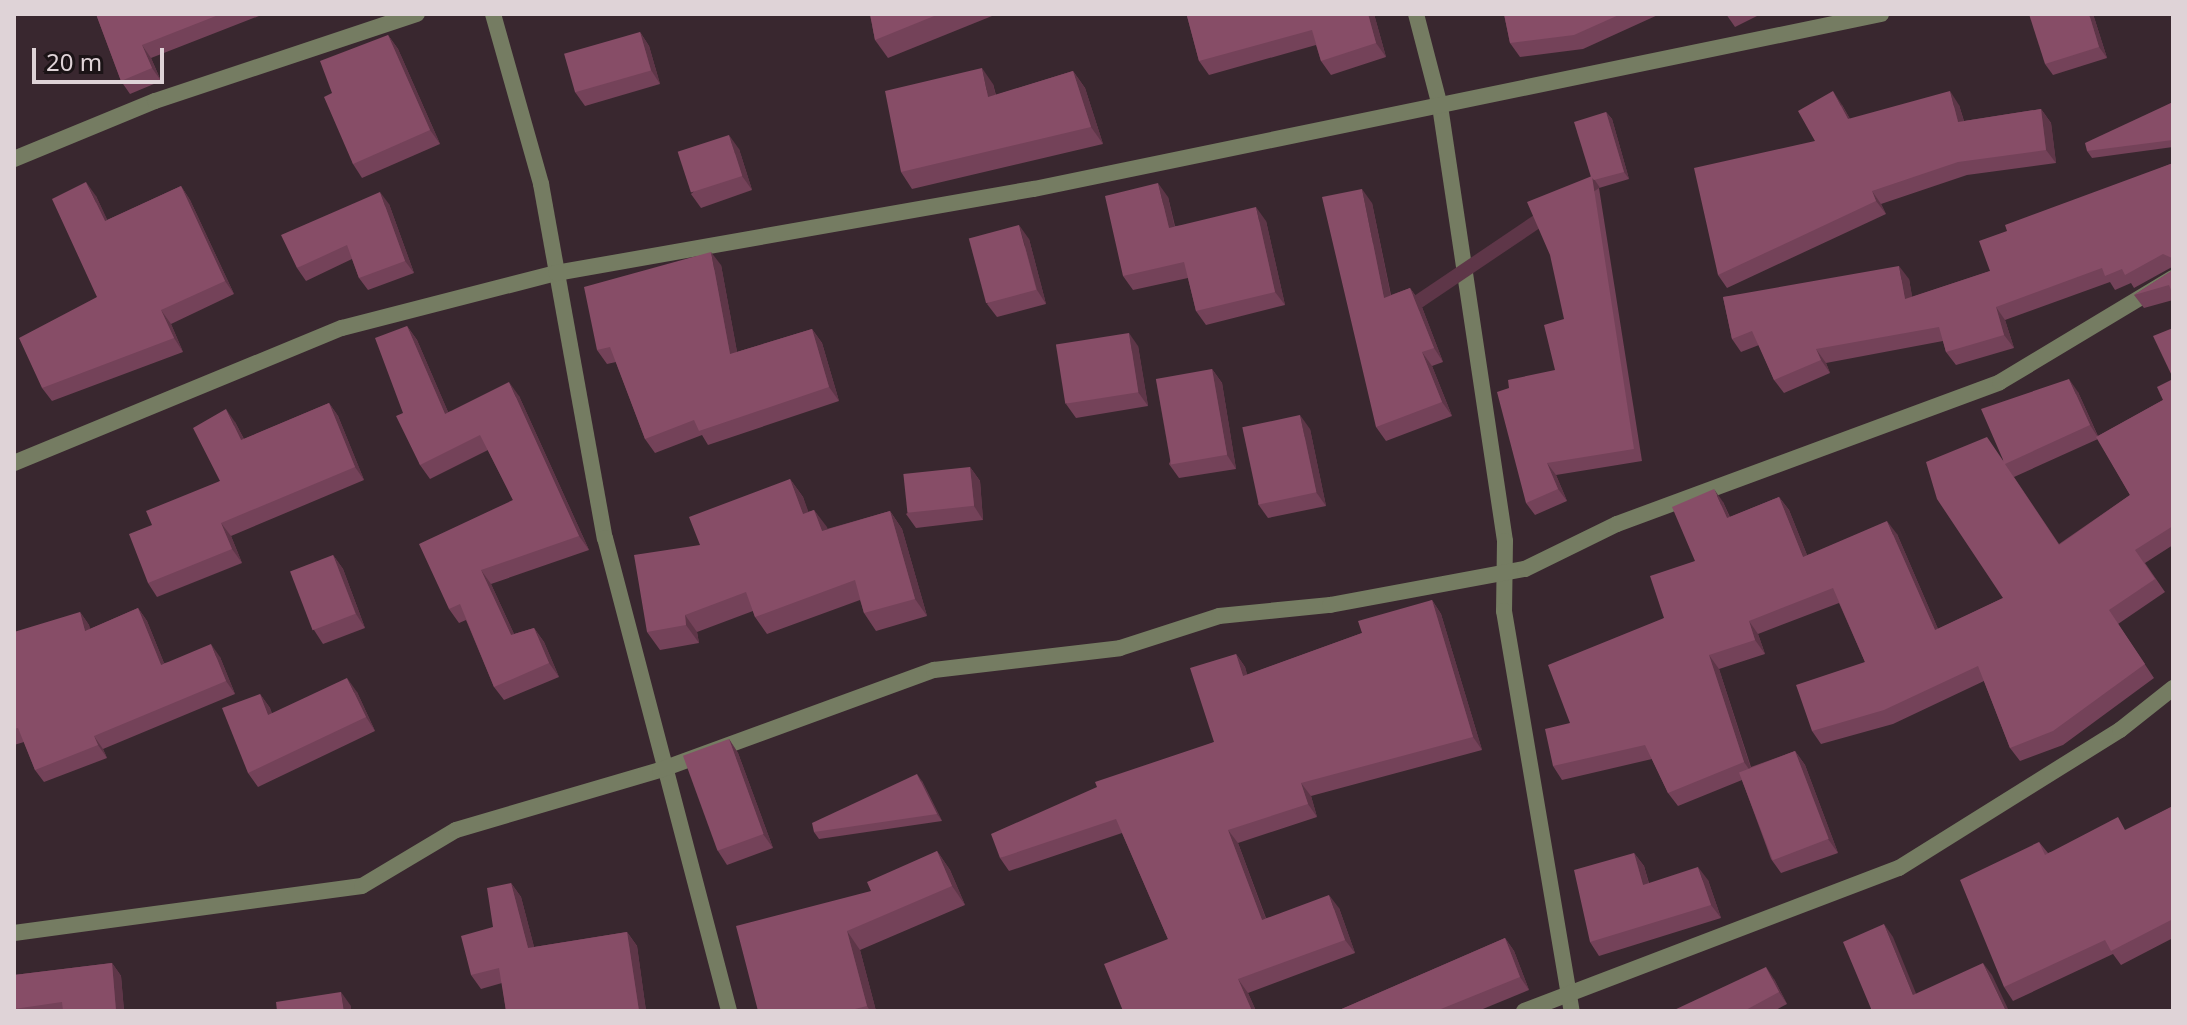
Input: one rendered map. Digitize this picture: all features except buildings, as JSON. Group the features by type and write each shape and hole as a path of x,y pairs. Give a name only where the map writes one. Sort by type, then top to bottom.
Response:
{"street":[{"path":"14,159 155,101 417,14"},
{"path":"493,14 528,132 605,538 660,770 729,1011"},
{"path":"1416,14 1440,106 1505,541 1500,573 1570,1003"},
{"path":"14,463 342,328 556,273 1034,189 1881,14"},
{"path":"14,933 362,886 456,830 660,770 934,670 1120,648 1219,616 1330,605 1500,573 2000,382 2173,278"},
{"path":"1524,1011 1570,1003 1899,868 2120,730 2173,688"}]}
